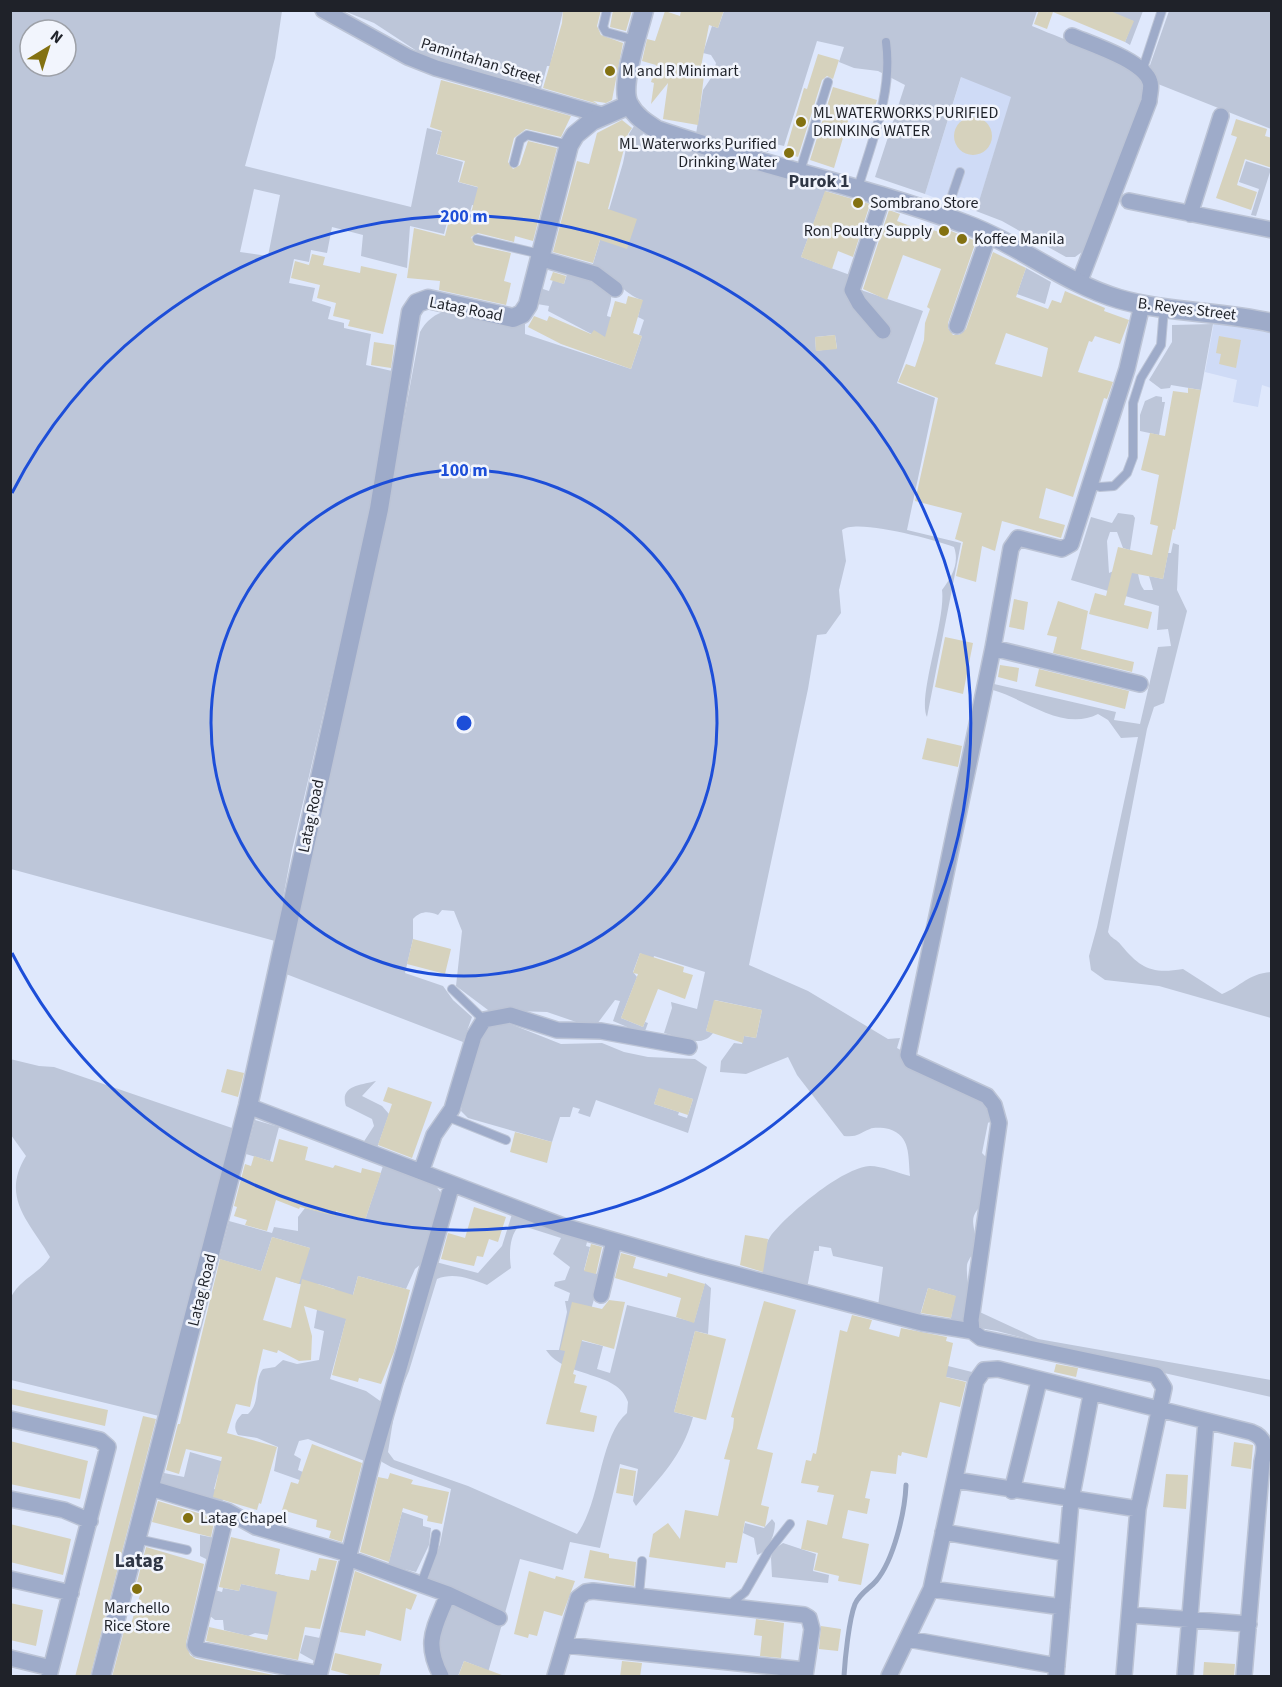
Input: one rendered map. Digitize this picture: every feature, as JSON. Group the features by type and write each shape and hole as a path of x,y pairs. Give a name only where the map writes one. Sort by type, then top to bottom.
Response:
{"street":[{"name":"Pamintahan Street","path":"323,10 408,57 436,68 602,116"},
{"path":"629,105 626,92 644,10"},
{"path":"1072,36 1131,62 1146,75 1151,83 1149,101 1079,283"},
{"name":"Latag Road","path":"101,1677 248,1106 374,531 411,312 417,303 428,298 518,317 528,305 569,145 583,127 629,105"},
{"name":"B. Reyes Street","path":"629,105 640,119 657,130 858,188 945,216 990,234 1079,283 1142,305 1217,312 1272,322"},
{"path":"1190,214 1221,116"},
{"path":"883,331 859,303 852,290 884,196"},
{"path":"1129,201 1272,230"},
{"path":"957,326 990,234"},
{"path":"540,256 596,274 615,289"},
{"path":"972,1332 971,1320 999,1123 987,1096 911,1061 908,1055 993,648 1013,541 1023,538 1057,548 1069,546 1129,361 1142,305"},
{"path":"993,648 1140,684"},
{"path":"421,1172 434,1135 454,1103 474,1036 484,1020 510,1015 557,1030 601,1031 689,1047"},
{"path":"248,1106 563,1226 922,1323 972,1332 981,1338 1156,1375 1164,1388 1138,1509 1124,1677"},
{"path":"227,1511 195,1645 198,1649 319,1675 391,1390 452,1184"},
{"path":"601,1295 614,1241"},
{"path":"889,1677 930,1589 976,1381 984,1370 998,1369 1091,1395 1256,1434 1268,1442 1244,1677"},
{"path":"1012,1491 1039,1381"},
{"path":"908,1640 1057,1671 1071,1500 1091,1395"},
{"path":"10,1419 105,1443 108,1452 50,1672 10,1658"},
{"path":"1185,1677 1206,1422"},
{"path":"955,1480 1012,1491 1138,1509"},
{"path":"150,1488 227,1511 256,1527 349,1556 448,1594 499,1618"},
{"path":"10,1499 64,1510 90,1521"},
{"path":"943,1532 1065,1552"},
{"path":"10,1579 70,1593"},
{"path":"930,1589 1062,1608"},
{"path":"555,1677 565,1645 581,1595 601,1591 804,1615 809,1618 812,1629 805,1673 565,1645"},
{"path":"441,1677 430,1649 431,1638 448,1594"},
{"path":"1130,1615 1249,1624"}],"lane":[{"path":"607,10 603,27 606,32 636,40"},
{"path":"1146,75 1144,65 1162,10"},
{"path":"858,188 886,93 890,66 886,42"},
{"path":"800,171 828,82"},
{"path":"514,163 520,140 527,135 569,145"},
{"path":"945,216 960,172"},
{"path":"477,239 540,256"},
{"path":"1089,484 1100,487 1114,486 1127,473 1133,457 1133,403 1141,378 1161,345 1164,308"},
{"path":"452,988 484,1020"},
{"path":"446,1116 507,1140"},
{"path":"728,1606 745,1592 768,1552 790,1524"},
{"path":"421,1584 433,1552 436,1534"},
{"path":"137,1539 187,1550"},
{"path":"639,1595 642,1561"}],"shaded area":[{"path":"11,11 282,11 275,58 245,166 411,207 427,128 442,132 436,154 463,162 458,182 480,188 494,211 472,205 469,216 450,211 444,234 410,226 407,268 361,256 363,235 332,227 327,253 311,250 309,262 294,259 289,283 315,288 312,301 331,307 328,319 344,323 344,328 371,334 366,365 392,371 370,511 292,850 275,941 11,869","holes":["254,189 280,195 268,256 240,252"]},
{"path":"344,11 563,11 550,66 547,66 541,89 426,57 374,23"},
{"path":"724,11 1037,11 1032,26 1090,50 1132,72 1145,81 1146,90 1086,249 1075,257 1066,257 1002,221 976,211 1011,97 961,77 925,194 875,177 905,85 878,71 854,68 839,62 844,47 817,41 784,146 771,143 768,152 696,134 703,90 713,75 716,63 711,55 703,53 712,26 718,28"},
{"path":"1108,11 1143,11 1130,45 1125,42 1133,21"},
{"path":"1169,11 1271,11 1271,129 1158,84 1149,68"},
{"path":"977,26 1030,39 976,211 958,207 958,201 944,197 941,200 925,194"},
{"path":"634,126 643,133 641,143 653,144 655,140 723,161 827,187 801,257 850,275 855,288 923,311 897,383 935,398 907,530 961,543 927,717 925,707 928,676 940,620 942,590 955,565 954,547 914,535 879,528 850,527 842,530 846,561 839,590 841,613 826,634 817,635 808,689 749,965 808,991 888,1039 900,1038 897,1048 929,1066 992,1091 995,1117 988,1123 982,1153 987,1158 985,1170 993,1184 990,1199 976,1211 973,1222 975,1248 967,1270 971,1308 1038,1339 1271,1380 1271,1397 1115,1362 997,1331 950,1323 955,1296 928,1288 920,1315 878,1306 883,1267 833,1256 831,1248 819,1246 819,1251 814,1251 807,1288 762,1277 765,1251 770,1237 802,1205 831,1183 859,1168 875,1166 910,1176 907,1148 901,1136 889,1129 874,1128 855,1136 844,1136 797,1075 788,1057 746,1074 720,1072 721,1061 734,1043 742,1044 744,1036 756,1038 762,1010 715,1000 706,1031 713,1033 708,1038 697,1041 664,1033 672,1008 671,1002 697,1009 705,972 654,956 653,960 640,953 633,972 637,977 621,1018 643,1027 645,1022 648,1023 644,1034 613,1021 620,1001 615,1000 597,1024 585,1025 547,1012 488,1010 456,986 462,931 454,911 442,910 438,915 422,913 413,919 413,939 405,973 443,986 453,1000 472,1017 463,1042 286,974 387,511 420,332 431,318 448,311 509,325 525,320 525,334 631,369 642,336 639,335 644,320 638,317 642,300 629,294 607,275 592,267 623,163 629,134","holes":["835,335 837,348 816,351 815,337"]},
{"path":"1246,161 1271,169 1256,216 1251,215 1259,189 1239,182"},
{"path":"1026,268 1051,282 1045,304 1017,294"},
{"path":"568,271 593,279 609,291 611,298 607,316 627,322 622,350 548,311 549,306 537,304 540,288 549,291 553,280 564,284"},
{"path":"1214,322 1271,330 1271,388 1262,385 1258,407 1233,402 1237,380 1205,372"},
{"path":"1213,324 1201,390 1171,385 1170,388 1161,389 1149,380 1172,342 1172,325"},
{"path":"1156,396 1162,397 1162,402 1165,402 1159,435 1140,431 1140,415 1145,401"},
{"path":"1118,513 1133,515 1135,518 1130,550 1123,548 1117,532 1110,532 1107,541 1109,573 1134,562 1144,590 1153,590 1149,576 1163,579 1168,553 1171,553 1173,543 1179,545 1177,590 1187,611 1164,703 1154,707 1147,729 1108,932 1135,960 1148,968 1163,971 1183,969 1222,994 1256,975 1271,972 1271,1018 1159,986 1105,980 1091,970 1089,956 1138,737 1121,738 1108,720 1098,714 1085,719 1058,717 993,690 994,684 1116,712 1114,720 1140,724 1158,647 1171,646 1168,629 1157,630 1159,606 1071,580 1091,517 1112,523"},
{"path":"508,1023 561,1044 602,1043 624,1052 648,1057 695,1059 707,1067 688,1133 596,1100 590,1117 578,1113 580,1109 573,1107 570,1117 560,1117 552,1142 468,1118 461,1111 462,1105 476,1045 488,1027","holes":["659,1089 693,1099 687,1118 678,1115 679,1112 654,1104"]},
{"path":"10,1059 54,1067 232,1128 159,1416 11,1380 9,1324 11,1297 19,1285 50,1257 27,1221 17,1197 16,1185 19,1171 26,1156 11,1135"},
{"path":"376,1081 362,1096 382,1106 389,1114 377,1148 361,1146 374,1126 372,1119 346,1106 345,1099 346,1094 353,1087"},
{"path":"255,1120 279,1127 270,1161 246,1154"},
{"path":"383,1166 435,1185 442,1194 422,1263 415,1269 406,1289 358,1276 330,1379 366,1391 383,1403 367,1462 308,1439 299,1441 294,1455 301,1459 298,1470 313,1476 311,1484 274,1471 278,1447 257,1438 238,1435 235,1424 242,1414 248,1414 255,1404 258,1379 263,1369 275,1367 283,1360 297,1364 319,1360 324,1331 314,1328 317,1310 335,1289 318,1284 316,1289 290,1281 310,1248 272,1237 261,1271 219,1259 229,1221 272,1233 274,1227 298,1231 298,1217 305,1208 365,1220"},
{"path":"513,1211 588,1238 586,1246 590,1247 584,1270 601,1275 582,1341 603,1346 597,1369 610,1373 627,1305 694,1322 705,1283 711,1288 708,1334 695,1331 674,1412 693,1417 677,1455 636,1506 633,1501 638,1469 620,1464 600,1548 570,1542 563,1570 520,1559 505,1613 427,1580 440,1544 451,1489 391,1467 378,1457 432,1261 478,1273 502,1246","holes":["520,1225 561,1238 553,1254 570,1267 565,1280 555,1282 554,1286 570,1293 568,1301 565,1301 567,1312 559,1350 546,1350 565,1366 614,1384 628,1402 627,1413 618,1424 605,1453 591,1505 577,1534 468,1486 394,1460 388,1452 396,1402 409,1371 437,1279 456,1276 487,1285 511,1268 512,1239"]},
{"path":"948,1366 972,1372 969,1382 907,1368"},
{"path":"190,1452 231,1464 228,1476 218,1474 214,1489 225,1492 222,1503 160,1487 164,1473 184,1477"},
{"path":"402,1512 423,1519 423,1526 431,1528 429,1545 416,1572 388,1565"},
{"path":"772,1519 775,1523 772,1538 768,1547 757,1555 754,1538 743,1533 745,1523 764,1528"},
{"path":"200,1535 215,1538 210,1561 200,1556"},
{"path":"783,1543 816,1554 813,1571 829,1575 828,1583 772,1577 773,1550"},
{"path":"278,1574 286,1576 268,1635 255,1633 248,1636 224,1630 223,1620 215,1620 210,1616 211,1589 222,1592 223,1588 239,1591 241,1584 259,1588 262,1575 277,1578"},
{"path":"451,1600 502,1624 487,1676 482,1668 464,1661 458,1676 445,1676 435,1637"},
{"path":"305,1635 325,1639 316,1662 300,1653"}],"building":[{"path":"563,10 601,10 597,26 601,35 623,43 612,100 606,103 593,101 598,104 543,88 562,23"},
{"path":"613,10 632,10 626,31 610,27"},
{"path":"681,10 724,10 718,28 709,25 701,67 705,67 698,125 663,119 668,83 651,104 654,83 651,82 656,65 642,61 647,39 655,41 665,11 680,16"},
{"path":"1039,10 1108,10 1134,21 1125,42 1053,12 1047,29 1034,24"},
{"path":"818,54 839,60 833,79 827,76 822,80 798,157 785,153 804,88 807,89"},
{"path":"441,80 571,116 561,137 526,129 514,138 508,162 513,169 520,165 528,141 557,148 533,241 515,236 514,242 478,233 471,237 475,245 511,253 504,281 511,283 506,305 439,290 440,281 407,278 414,228 445,236 451,212 470,217 478,187 459,182 465,161 437,154 442,131 430,127"},
{"path":"833,87 877,100 872,117 851,111 834,168 810,160"},
{"path":"973,117 987,122 992,136 987,150 973,155 959,150 954,136 959,122"},
{"path":"1236,119 1267,129 1265,136 1272,138 1272,168 1245,159 1237,185 1257,192 1251,210 1216,198 1237,137 1231,135"},
{"path":"622,120 632,128 628,134 608,209 637,219 627,249 600,240 593,263 553,252 577,161 589,164 597,133"},
{"path":"825,191 870,204 853,257 838,251 832,269 801,257"},
{"path":"889,210 900,214 897,221 929,233 930,229 939,232 941,227 976,241 948,323 948,328 953,335 959,335 966,329 993,252 1026,268 1016,297 1048,309 1052,300 1061,303 1065,291 1105,308 1104,311 1129,320 1120,344 1095,336 1092,342 1089,341 1078,372 1113,382 1107,399 1104,398 1073,497 1046,488 1039,518 1065,525 1061,538 1002,521 995,551 982,546 976,582 956,576 963,542 955,539 962,513 915,501 938,398 898,382 906,364 915,367 924,340 925,323 930,309 927,307 941,269 903,255 887,300 863,289","holes":["1006,333 1048,348 1042,377 995,364"]},
{"path":"312,254 325,257 323,265 360,273 361,266 397,274 383,334 348,326 350,320 333,316 336,303 317,298 320,285 291,278 295,261 309,265"},
{"path":"553,272 566,276 564,284 550,280"},
{"path":"628,296 643,300 633,333 642,336 631,369 561,344 528,327 534,316 547,321 549,316 591,334 594,330 605,337 615,301 626,304"},
{"path":"835,335 837,349 816,351 815,337"},
{"path":"1219,336 1241,340 1236,368 1219,364 1221,354 1216,353"},
{"path":"374,342 394,345 391,368 371,365"},
{"path":"1188,388 1201,390 1175,530 1173,529 1163,579 1132,573 1124,605 1152,612 1148,629 1089,614 1095,593 1106,596 1118,547 1152,555 1158,526 1150,524 1159,475 1141,470 1150,433 1165,436 1173,391 1188,393"},
{"path":"1014,599 1028,602 1024,630 1009,627"},
{"path":"1058,601 1088,611 1081,649 1134,662 1132,672 1053,653 1057,637 1047,635"},
{"path":"945,637 973,643 963,694 935,687"},
{"path":"1000,665 1019,668 1017,682 998,677"},
{"path":"1039,669 1129,691 1125,709 1035,686"},
{"path":"927,738 962,746 958,767 922,759"},
{"path":"413,939 451,949 445,974 407,964"},
{"path":"640,953 684,967 683,972 693,975 685,999 658,989 643,1027 621,1018 638,974 633,973"},
{"path":"714,1000 762,1010 756,1038 744,1036 743,1043 706,1031"},
{"path":"227,1069 244,1073 238,1097 221,1092"},
{"path":"388,1087 432,1102 412,1158 378,1145 392,1104 383,1101"},
{"path":"659,1088 693,1099 688,1115 654,1104"},
{"path":"515,1132 552,1142 547,1163 510,1152"},
{"path":"279,1139 308,1147 305,1160 333,1168 335,1165 361,1173 362,1168 381,1173 365,1220 336,1211 335,1216 300,1207 299,1209 276,1200 267,1231 245,1225 247,1220 234,1216 237,1207 234,1206 245,1164 251,1166 254,1156 273,1162"},
{"path":"474,1207 506,1217 498,1242 489,1239 483,1257 477,1256 474,1266 441,1259 448,1233 465,1238"},
{"path":"745,1235 768,1239 763,1272 740,1265"},
{"path":"272,1237 310,1248 299,1284 276,1277 263,1320 291,1328 302,1279 353,1295 358,1276 410,1290 394,1352 381,1384 359,1378 358,1382 332,1375 346,1319 304,1306 312,1336 311,1360 299,1361 278,1350 277,1353 263,1349 250,1407 236,1404 227,1433 277,1447 261,1504 259,1503 257,1510 213,1497 222,1457 186,1449 179,1474 166,1470 178,1424 180,1424 220,1259 261,1271"},
{"path":"591,1244 602,1247 596,1274 584,1271"},
{"path":"621,1253 636,1257 633,1268 667,1277 668,1273 705,1284 694,1323 676,1317 681,1298 615,1278"},
{"path":"928,1288 956,1296 951,1318 921,1313"},
{"path":"609,1300 625,1302 614,1349 582,1340 573,1374 576,1375 574,1383 587,1386 580,1412 597,1416 594,1432 546,1424 565,1351 560,1350 572,1302 602,1309"},
{"path":"764,1301 796,1310 757,1449 773,1453 761,1505 769,1507 765,1527 745,1521 737,1563 726,1562 725,1568 649,1557 653,1534 668,1523 680,1539 685,1510 718,1516 730,1460 724,1459 733,1428 734,1418 731,1417"},
{"path":"852,1315 872,1320 869,1329 899,1337 901,1328 947,1337 946,1341 953,1343 946,1377 966,1382 960,1407 940,1402 927,1458 902,1452 901,1456 898,1455 896,1474 871,1471 865,1498 870,1499 867,1514 848,1510 842,1538 869,1544 861,1585 838,1581 839,1576 814,1570 818,1553 801,1549 807,1520 827,1525 834,1495 817,1492 819,1486 801,1483 806,1460 811,1461 813,1453 816,1454 840,1330 847,1332"},
{"path":"695,1331 726,1339 706,1420 674,1412"},
{"path":"1056,1364 1078,1368 1076,1377 1054,1372"},
{"path":"10,1388 108,1410 105,1426 10,1404"},
{"path":"143,1416 156,1419 90,1677 75,1677"},
{"path":"10,1441 88,1461 80,1499 10,1484"},
{"path":"1234,1442 1253,1445 1251,1469 1231,1466"},
{"path":"312,1444 362,1463 342,1542 329,1538 331,1531 316,1527 317,1520 282,1510 291,1482 298,1484"},
{"path":"620,1468 636,1471 633,1496 616,1493"},
{"path":"390,1473 413,1480 411,1484 449,1492 442,1524 427,1521 428,1516 403,1508 389,1562 360,1552 378,1477 388,1479"},
{"path":"1166,1474 1188,1475 1186,1509 1163,1507"},
{"name":"Latag Chapel","path":"158,1501 215,1518 211,1537 152,1522"},
{"path":"10,1524 71,1539 63,1575 10,1562"},
{"path":"231,1537 280,1549 275,1574 309,1580 311,1570 316,1571 319,1558 337,1561 320,1629 305,1627 298,1660 206,1641 209,1627 267,1640 277,1592 241,1584 239,1591 219,1587"},
{"path":"146,1547 204,1564 186,1643 190,1655 196,1659 283,1677 112,1677 126,1623 131,1624 140,1595 134,1594"},
{"path":"590,1550 609,1554 609,1558 636,1562 634,1586 584,1578"},
{"path":"355,1571 417,1595 411,1610 406,1608 401,1641 366,1630 365,1636 340,1632"},
{"path":"529,1571 555,1579 556,1576 575,1581 562,1616 544,1611 537,1636 529,1634 528,1638 514,1634"},
{"path":"10,1603 43,1610 36,1646 10,1640"},
{"path":"756,1619 784,1623 781,1658 760,1656 762,1636 754,1635"},
{"path":"821,1626 841,1629 838,1651 819,1649"},
{"path":"335,1653 382,1664 379,1677 357,1677 331,1670"},
{"path":"464,1661 502,1675 502,1677 458,1677"},
{"path":"622,1661 642,1663 640,1677 620,1677"},
{"path":"1204,1662 1235,1664 1234,1677 1203,1677"}],"waterway":[{"path":"844,1676 849,1629 855,1604 876,1581 888,1561 901,1521 906,1485"}],"place":[{"name":"M and R Minimart","path":"610,71"},
{"name":"ML WATERWORKS PURIFIED DRINKING WATER","path":"801,122"},
{"name":"ML Waterworks Purified Drinking Water","path":"789,153"},
{"name":"Sombrano Store","path":"858,203"},
{"name":"Ron Poultry Supply","path":"944,231"},
{"name":"Koffee Manila","path":"962,239"},
{"name":"Latag Chapel","path":"188,1518"},
{"name":"Marchello Rice Store","path":"137,1589"}],"district":[{"name":"Purok 1","path":"819,181"},
{"name":"Latag","path":"139,1561"}]}
